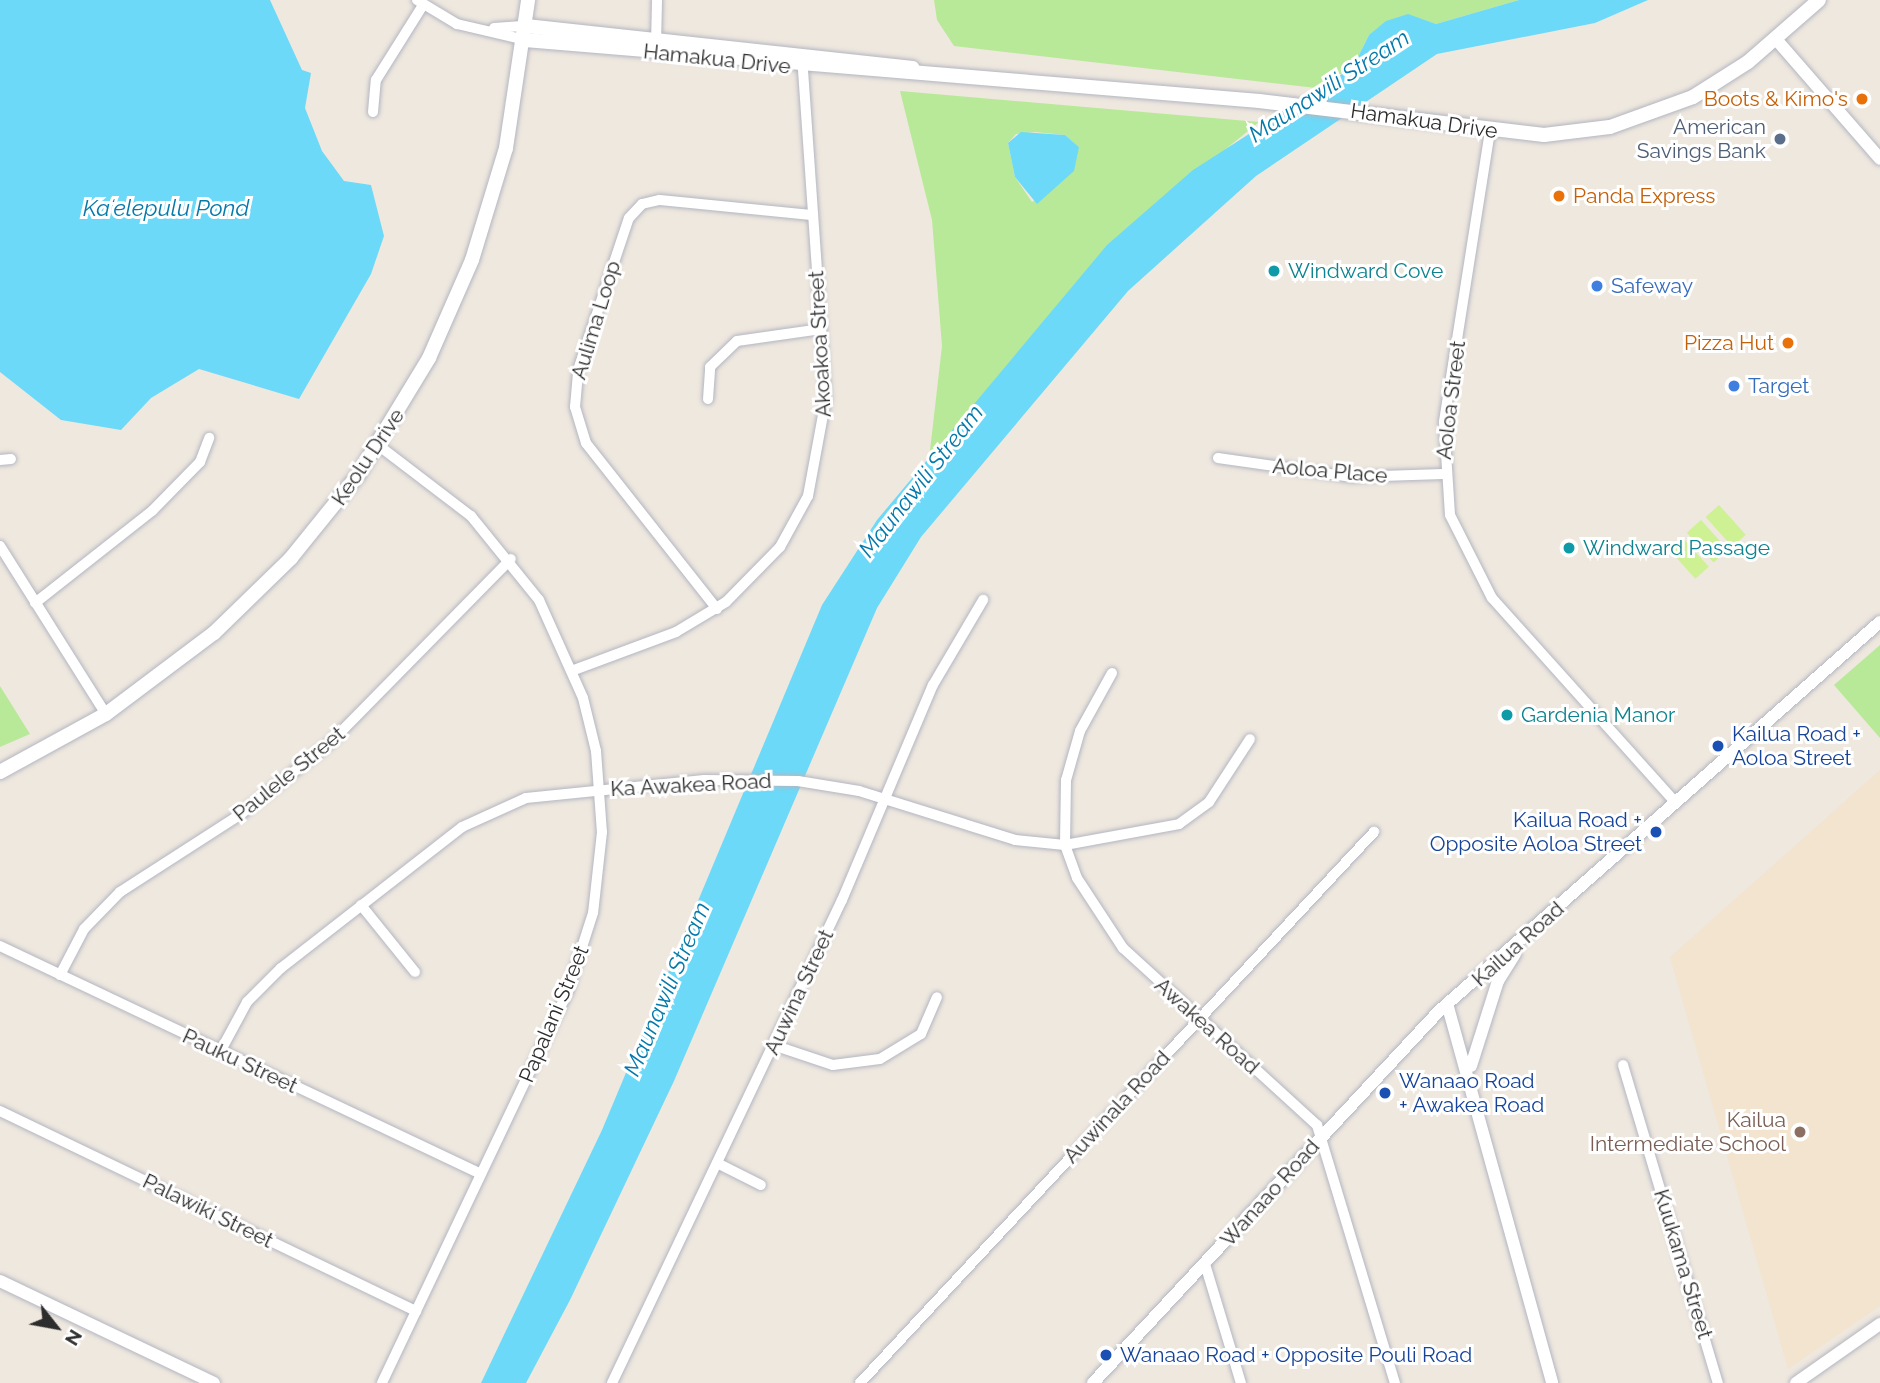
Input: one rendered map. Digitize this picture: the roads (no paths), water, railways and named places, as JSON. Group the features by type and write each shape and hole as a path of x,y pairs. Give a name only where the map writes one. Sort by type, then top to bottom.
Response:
{"main road":[{"name":"Keolu Drive","path":"0,772 106,714 249,601 314,531 378,445 429,358 476,248 506,148 526,33 528,0"},
{"name":"Hamakua Drive","path":"526,33 949,75 1259,102 1383,115 1490,131 1566,134 1642,119 1712,87 1819,0"}],"street":[{"path":"656,46 657,0"},
{"name":"Hamakua Drive","path":"420,3 457,24 526,33"},
{"path":"373,112 376,80 420,3"},
{"path":"1774,38 1880,159"},
{"name":"Akoakoa Street","path":"574,670 676,632 717,609 768,562 808,496 826,419 801,61"},
{"name":"Aoloa Street","path":"1490,131 1444,422 1443,474 1455,533 1481,582 1673,800"},
{"name":"Aulima Loop","path":"717,609 592,454 575,407 578,370 627,224 642,204 660,200 811,215"},
{"path":"708,399 710,367 737,341 821,329"},
{"path":"35,603 152,511 200,462 209,438"},
{"name":"Papalani Street","path":"378,445 451,498 510,559 574,670 600,789 601,859 586,939 481,1174 382,1383"},
{"name":"Aoloa Place","path":"1218,458 1352,477 1443,474"},
{"path":"0,547 106,714"},
{"name":"Paulele Street","path":"60,975 84,929 120,892 241,814 330,743 510,559"},
{"name":"Auwina Street","path":"612,1383 773,1045 886,798 933,685 983,600"},
{"name":"Kailua Road","path":"1448,1007 1524,942 1673,800 1880,622"},
{"name":"Awakea Road","path":"1112,673 1073,751 1065,845 1102,925 1199,1020 1317,1125 1395,1383"},
{"name":"Ka Awakea Road","path":"220,1052 258,988 361,905 487,813 526,798 600,789 746,778 821,783 886,798 1014,840 1065,845 1179,824 1209,802 1250,739"},
{"name":"Auwinala Road","path":"860,1383 1374,832"},
{"path":"361,905 415,972"},
{"path":"1468,1081 1483,1017 1524,942"},
{"name":"Pauku Street","path":"0,946 481,1174"},
{"path":"773,1045 833,1065 880,1059 921,1034 937,996"},
{"path":"1448,1007 1552,1383"},
{"name":"Wanaao Road","path":"1093,1383 1321,1136 1448,1007"},
{"name":"Kuukama Street","path":"1623,1065 1718,1383"},
{"name":"Palawiki Street","path":"0,1111 416,1311"},
{"path":"717,1163 761,1185"},
{"path":"1205,1264 1241,1383"},
{"path":"0,1281 214,1383"},
{"path":"1796,1383 1880,1324"}],"water":[{"name":"Kaʻelepulu Pond","path":"0,0 270,0 302,70 311,73 305,108 322,151 344,181 371,185 384,236 371,274 299,399 199,369 151,398 121,430 61,420 0,372"},
{"name":"Maunawili Stream","path":"1519,0 1648,0 1595,23 1437,54 1256,176 1128,291 921,537 877,608 674,1081 570,1300 526,1383 481,1383 602,1130 822,605 877,520 1107,245 1193,170 1353,67 1369,35 1386,21 1408,14 1436,24"},
{"path":"1021,132 1065,135 1079,147 1074,171 1037,204 1015,177 1008,143"}],"place":[{"name":"Boots & Kimo's","path":"1862,99"},
{"name":"American Savings Bank","path":"1780,139"},
{"name":"Panda Express","path":"1559,196"},
{"name":"Windward Cove","path":"1274,271"},
{"name":"Safeway","path":"1597,286"},
{"name":"Pizza Hut","path":"1788,343"},
{"name":"Target","path":"1734,386"},
{"name":"Windward Passage","path":"1569,548"},
{"name":"Gardenia Manor","path":"1507,715"},
{"name":"Kailua Road + Aoloa Street","path":"1718,746"},
{"name":"Kailua Road + Opposite Aoloa Street","path":"1656,832"},
{"name":"Wanaao Road + Awakea Road","path":"1385,1093"},
{"name":"Kailua Intermediate School","path":"1800,1132"},
{"name":"Wanaao Road + Opposite Pouli Road","path":"1106,1355"}]}
